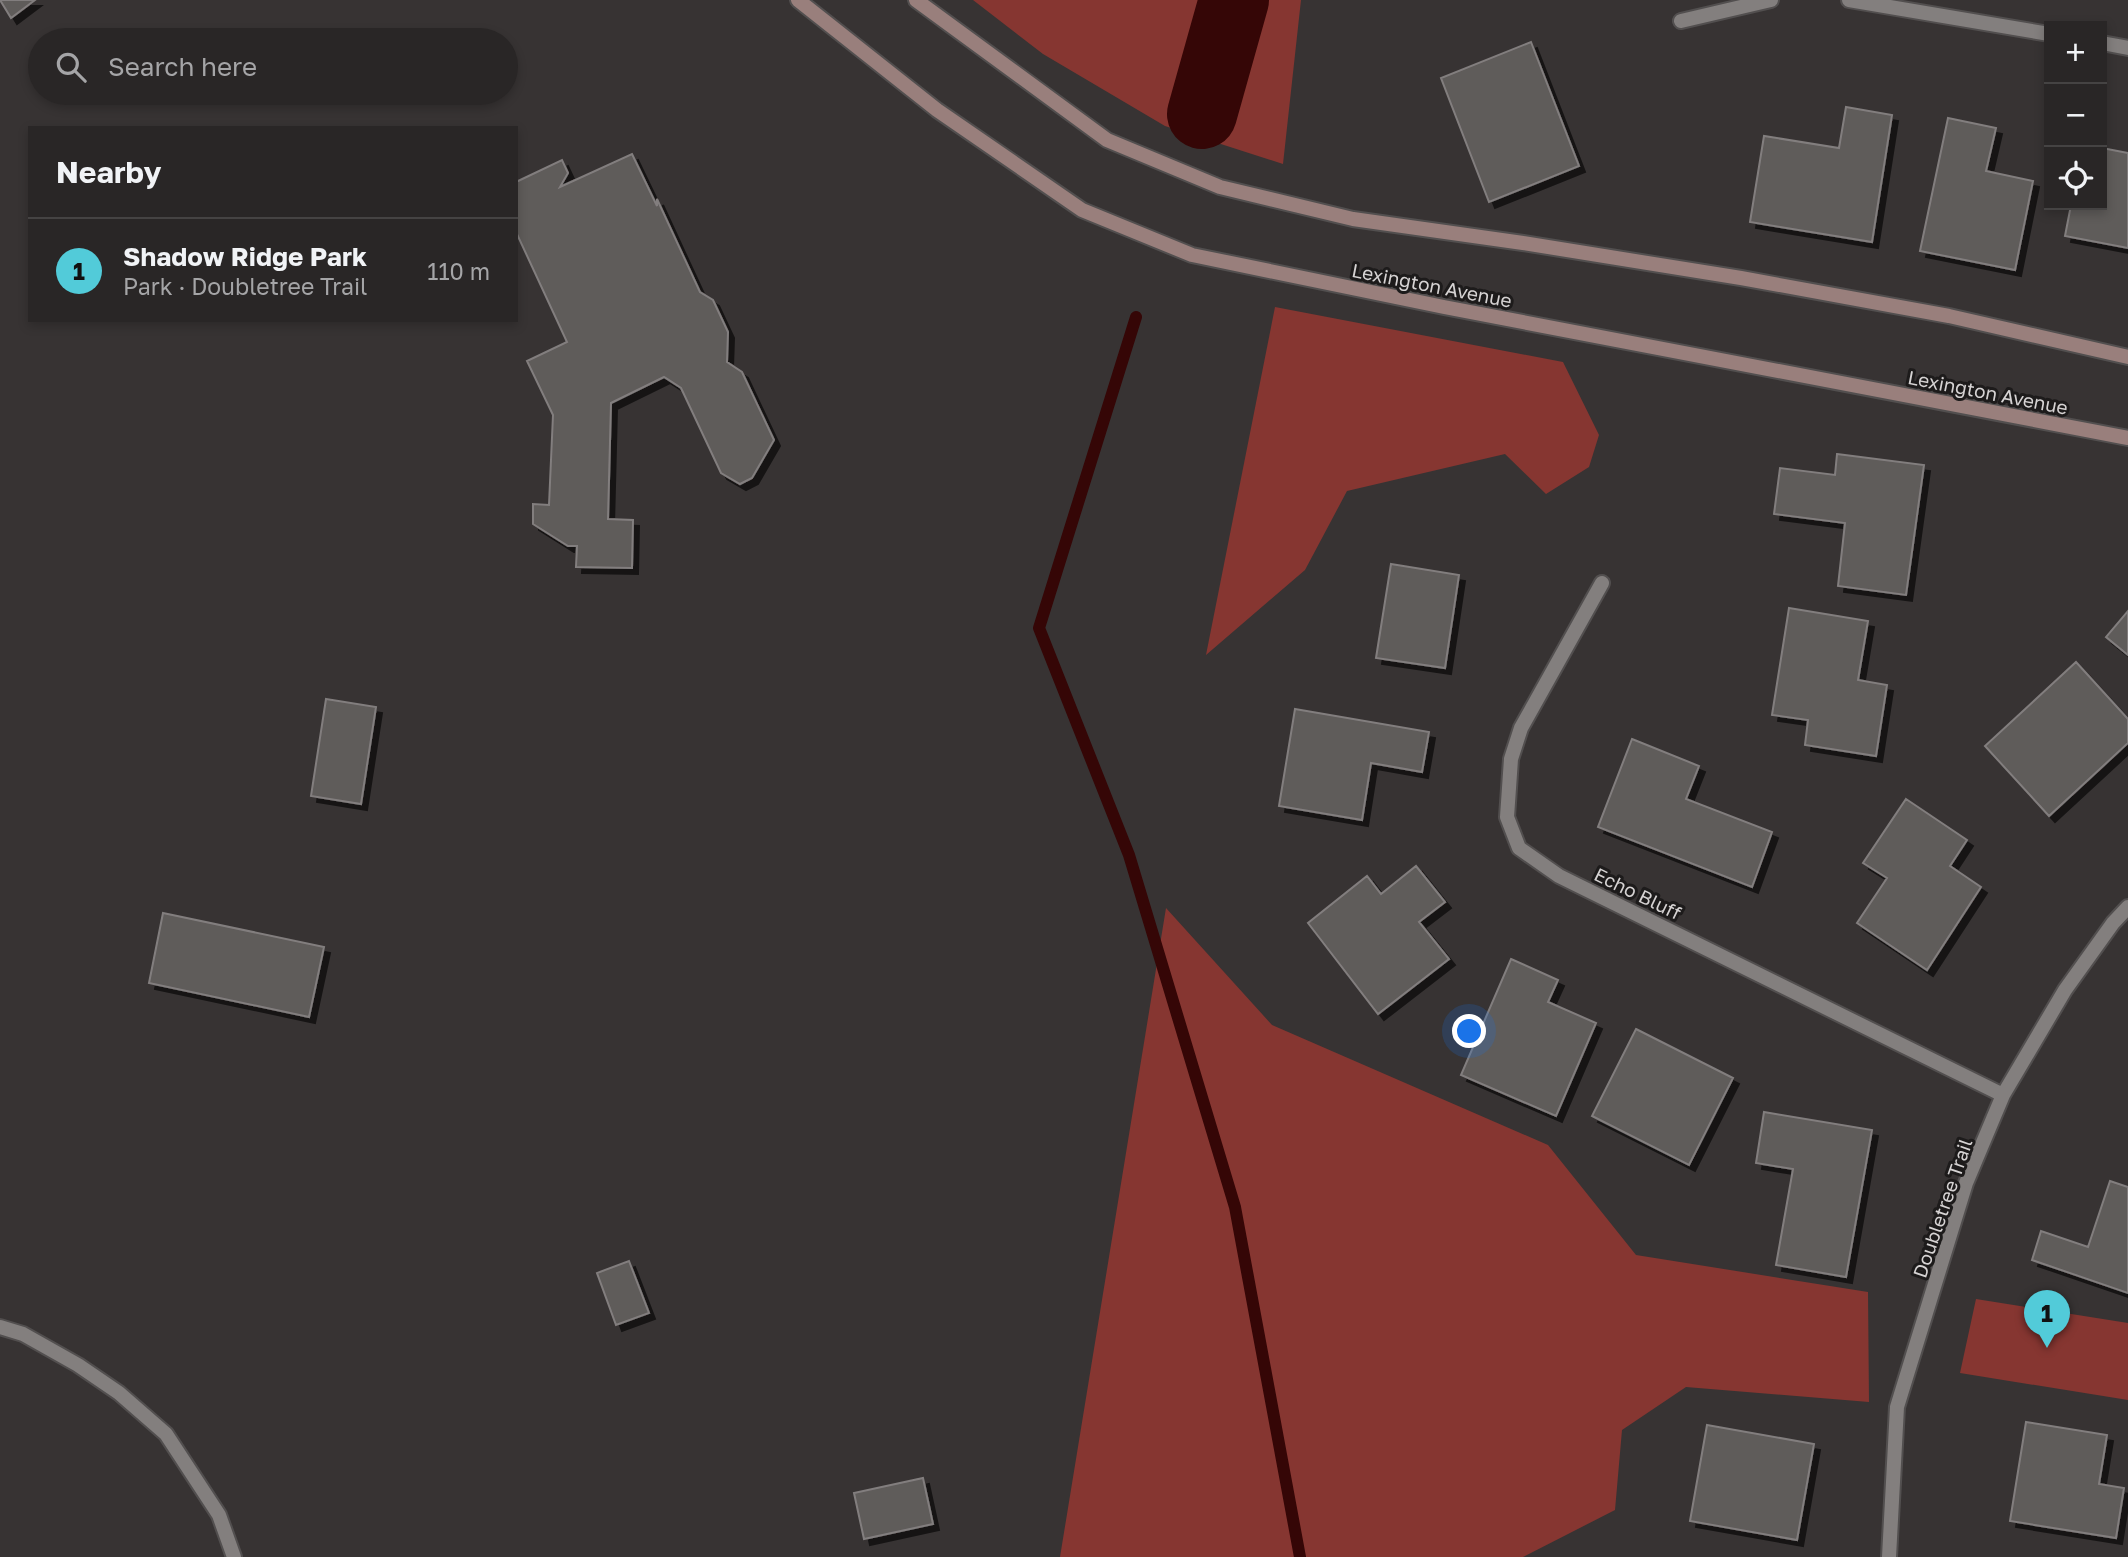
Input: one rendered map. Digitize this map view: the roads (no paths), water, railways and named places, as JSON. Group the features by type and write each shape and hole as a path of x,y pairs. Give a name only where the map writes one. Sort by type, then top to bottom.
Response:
{"street":[{"name":"Lexington Avenue","path":"798,0 937,110 1082,211 1192,255 1444,307 2128,438"},
{"path":"916,0 1107,139 1220,187 1353,219 1741,278 1949,316 2128,357"},
{"path":"1681,21 1771,0"},
{"path":"1849,0 2044,33"},
{"path":"2107,44 2128,48"},
{"name":"Echo Bluff","path":"1602,583 1527,718 1511,759 1507,817 1519,848 1559,876 2003,1096"},
{"name":"Doubletree Trail","path":"1889,1557 1897,1407 1966,1183 2003,1096 2065,990 2128,906"},
{"path":"0,1327 23,1334 78,1364 120,1394 166,1434 219,1515 234,1557"}],"waterway":[{"path":"1202,114 1234,0"},
{"path":"1136,317 1039,628 1129,855 1235,1207 1300,1557"}],"place":[{"name":"Shadow Ridge Park","path":"2047,1348"}]}
